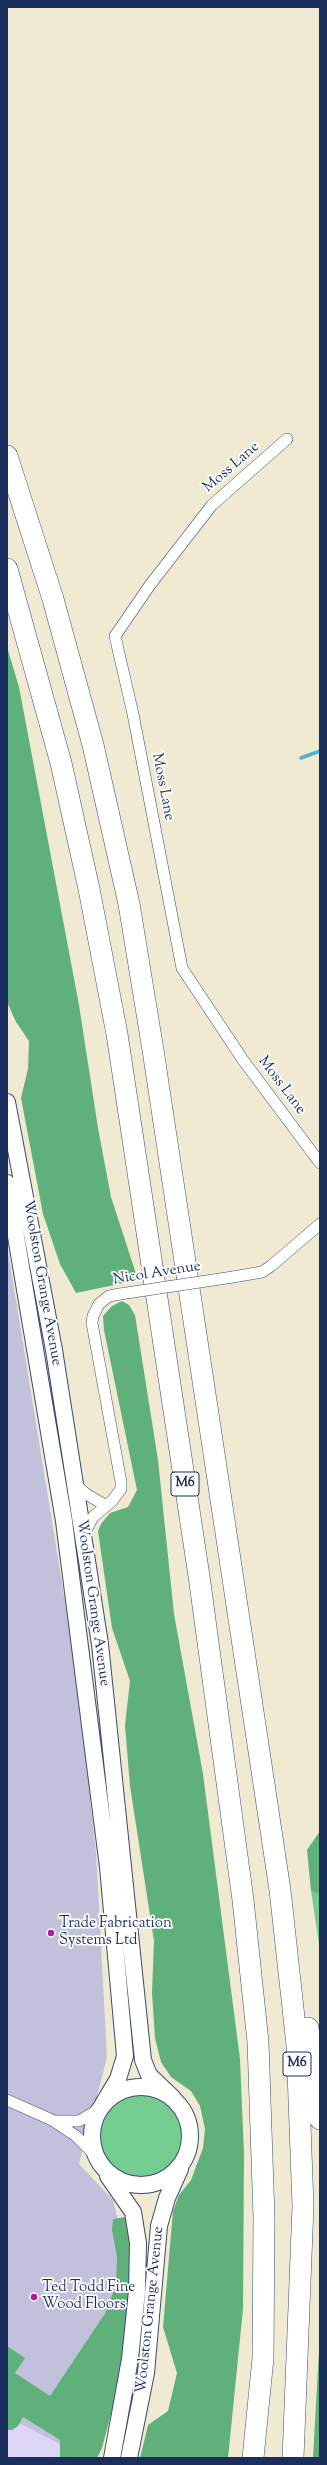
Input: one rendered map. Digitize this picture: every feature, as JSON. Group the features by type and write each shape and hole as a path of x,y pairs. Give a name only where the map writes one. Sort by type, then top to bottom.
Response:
{"highway":[{"name":"M6","path":"7,456 53,599 93,745 129,904 153,1050 280,1890 297,2045 302,2206 293,2458"},
{"name":"M6","path":"7,569 61,763 91,896 117,1034 199,1576 242,1900 258,2042 264,2217 263,2358 254,2458"},
{"name":"M6","path":"280,1890 301,1976 320,2120"},
{"name":"M6","path":"248,2458 258,2412"}],"main road":[{"name":"Woolston Grange Avenue","path":"7,1102 54,1350 100,1644 143,2060 150,2075 173,2098"},
{"name":"Woolston Grange Avenue","path":"7,1183 65,1528 108,1867 125,2056 118,2079 100,2107"},
{"path":"144,2087 159,2090 173,2098 187,2118 190,2129 190,2141 182,2164 171,2175 157,2183 142,2186 119,2180 98,2160 91,2132 100,2107 115,2094 129,2088 144,2087"},
{"name":"Woolston Grange Avenue","path":"98,2160 133,2212 138,2243 137,2291 130,2359 112,2458"},
{"name":"Woolston Grange Avenue","path":"129,2458 146,2373 159,2226 167,2198 182,2164"}],"street":[{"name":"Moss Lane","path":"287,439 212,505 150,585 115,636 133,714 182,968 243,1060 320,1163"},
{"name":"Nicol Avenue","path":"83,1536 93,1517 118,1495 121,1482 92,1323 93,1316 99,1304 108,1296 262,1272 320,1224"},
{"path":"75,1484 86,1494 105,1505"},
{"path":"7,2100 52,2120 76,2136 98,2160"},
{"path":"52,2120 62,2122 79,2121 100,2107"}],"shaded area":[{"path":"7,1245 76,1669 96,1852 107,2058 79,2164 113,2200 126,2253 85,2457 7,2417"},
{"path":"7,2417 85,2457 85,2458 7,2458"}],"green space":[{"path":"7,647 19,687 79,1005 98,1128 111,1197 138,1280 76,1293 60,1264 43,1214 21,1098 28,1069 29,1041 16,1022 7,1002"},
{"path":"122,1301 129,1305 135,1315 158,1460 174,1614 203,1774 240,2059 244,2154 243,2309 228,2458 140,2458 148,2425 168,2411 177,2373 163,2327 173,2211 179,2195 191,2180 203,2148 205,2129 200,2106 191,2091 171,2077 161,2062 155,2038 152,1993 154,1941 130,1786 125,1725 130,1681 112,1628 98,1531 101,1524 110,1513 128,1507 137,1490 104,1330 103,1316 112,1306"},
{"path":"320,1831 320,1895 311,1891 307,1850"},
{"path":"311,1891 320,1895 320,1951"},
{"path":"141,2093 157,2096 164,2100 176,2112 180,2119 183,2135 180,2151 176,2158 164,2170 157,2174 141,2177 125,2174 118,2170 106,2158 102,2151 99,2135 102,2119 106,2112 118,2100 125,2096"},
{"path":"126,2217 132,2235 131,2284 120,2381 102,2448 97,2458 60,2458 60,2440 23,2417 18,2426 12,2430 7,2430 7,2346 25,2358 15,2373 50,2396 106,2312 116,2284 117,2257 112,2230 113,2219"},
{"path":"320,2333 320,2458 313,2458"}],"waterway":[{"path":"301,758 320,751"}],"place":[{"name":"Trade Fabrication Systems Ltd","path":"51,1933"},
{"name":"Ted Todd Fine Wood Floors","path":"34,2297"}]}
